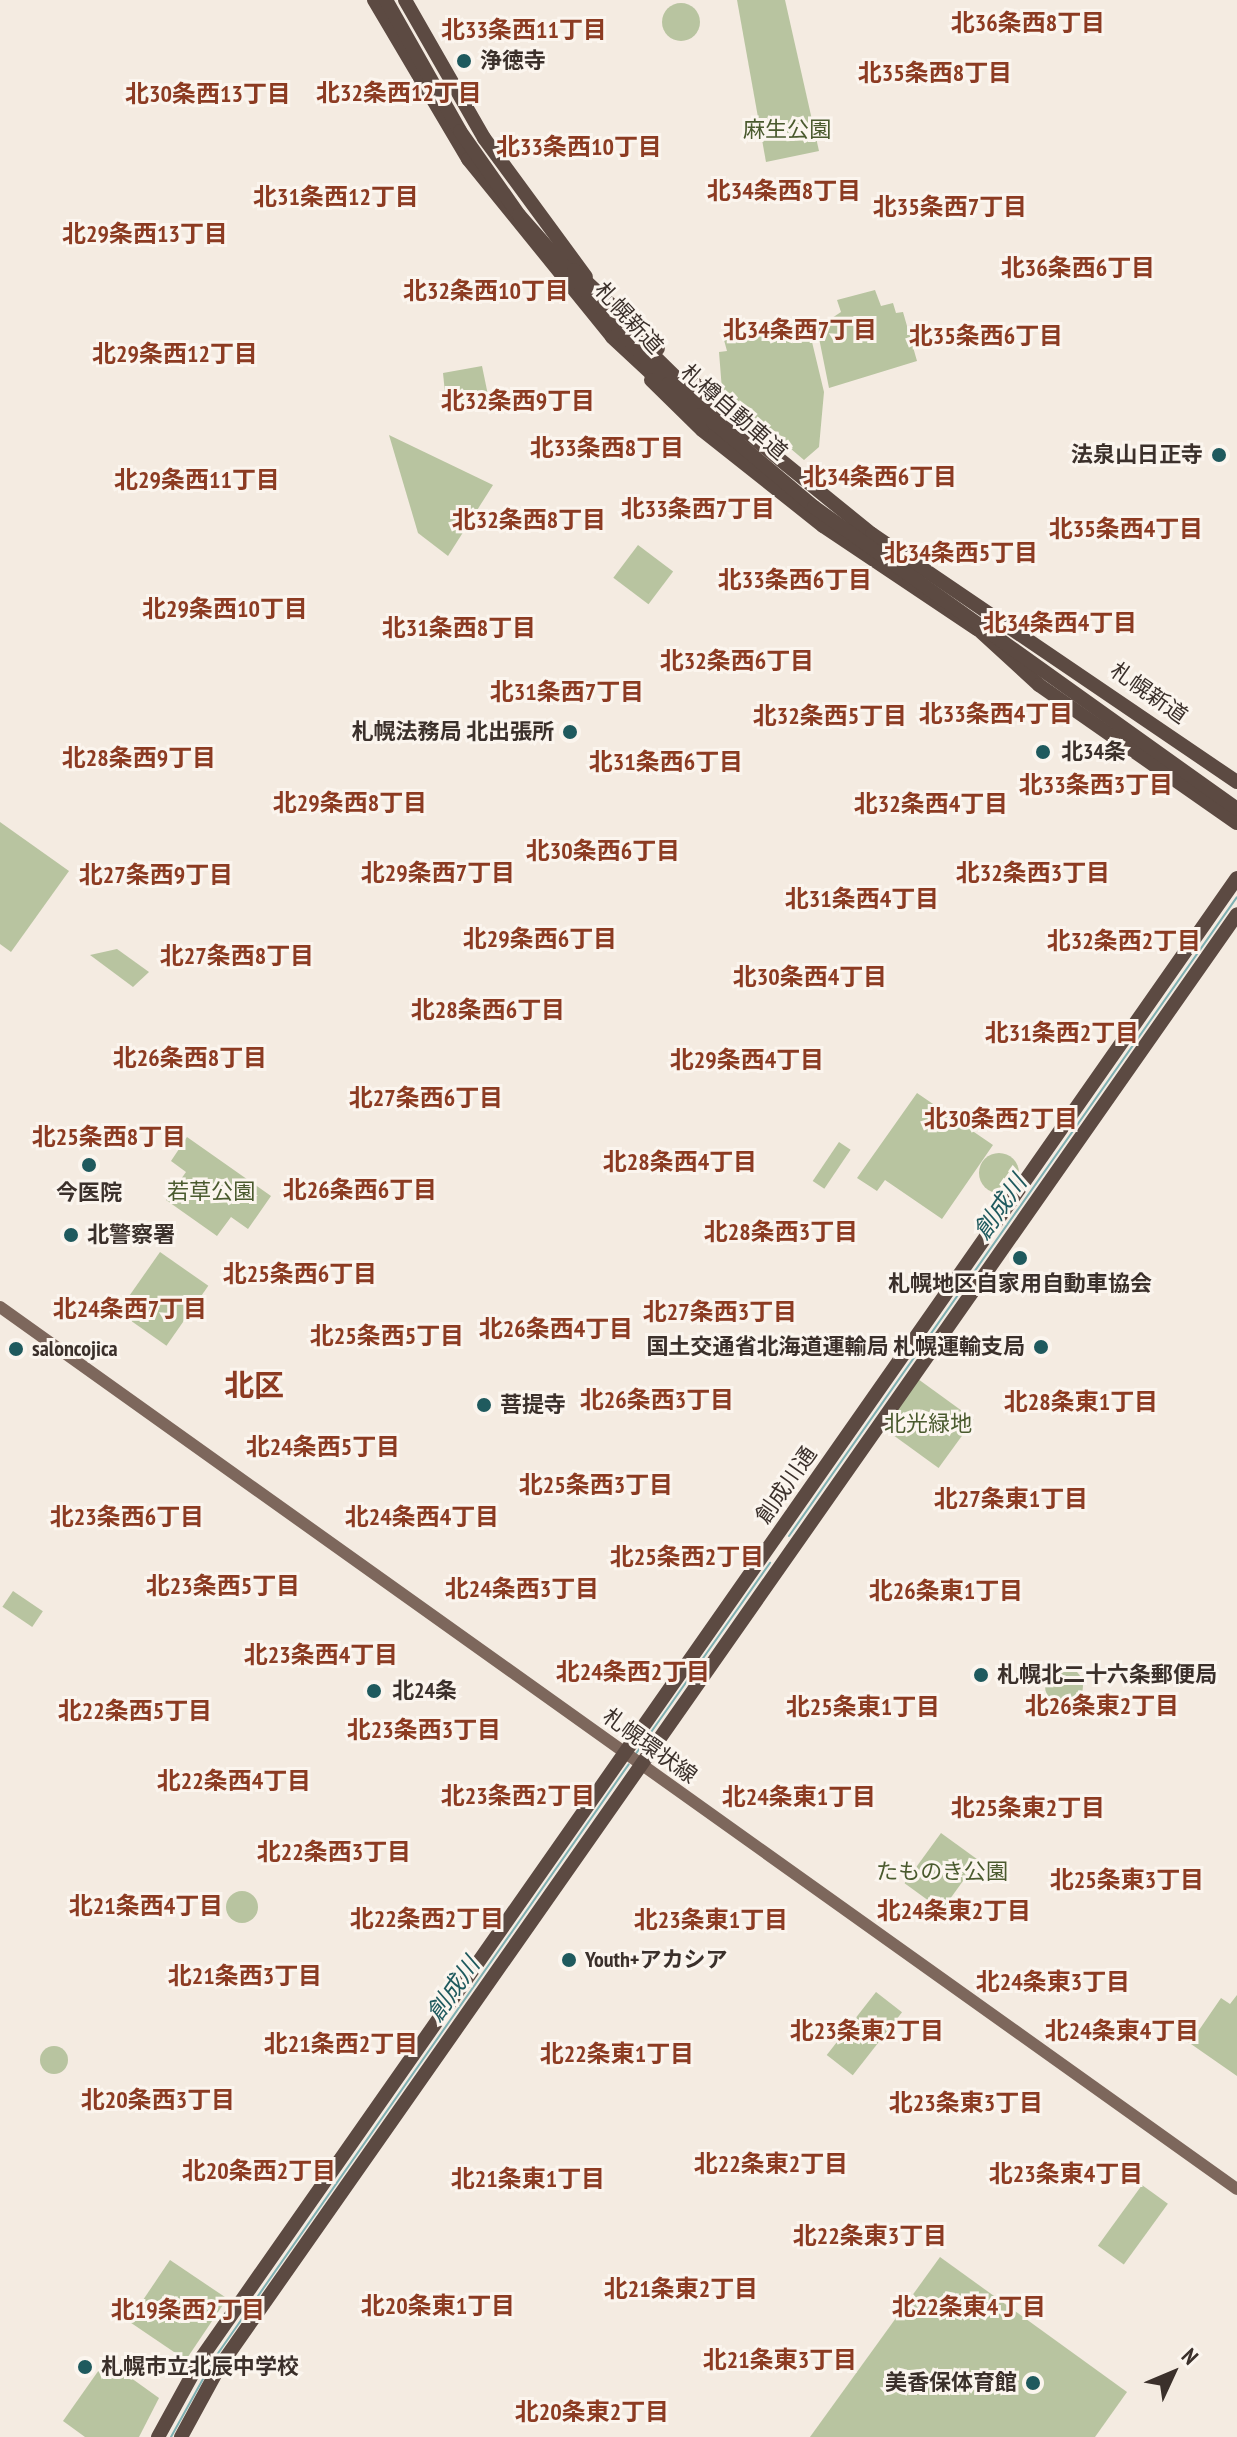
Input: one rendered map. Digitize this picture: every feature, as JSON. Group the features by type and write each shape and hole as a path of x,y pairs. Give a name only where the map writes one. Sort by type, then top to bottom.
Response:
{"highway":[{"name":"札幌新道","path":"374,0 419,84 492,190 612,337 787,490 980,630 1039,685 1237,823"},
{"name":"札樽自動車道","path":"386,0 460,131 590,301 739,449 1237,809"},
{"name":"札樽自動車道","path":"396,0 457,113 571,267 744,442 1237,799"},
{"name":"札幌新道","path":"405,0 498,159 592,285 731,424 872,534 1231,778"},
{"path":"571,267 872,534"},
{"path":"590,301 674,405 903,583 980,630"},
{"path":"1231,778 1237,791"},
{"name":"創成川通","path":"181,2437 218,2369 1237,878"},
{"name":"創成川通","path":"158,2437 202,2357 1237,914"}],"main road":[{"name":"札幌環状線","path":"0,1307 1237,2189"}],"green space":[{"name":"麻生公園","path":"737,0 785,0 819,151 766,162"},
{"path":"681,3 695,8 700,22 695,36 681,41 667,36 662,22 667,8"},
{"path":"875,290 881,306 893,303 896,313 903,312 917,361 829,388 817,328 841,312 837,300"},
{"path":"807,321 824,392 819,447 804,460 722,390 719,352 727,351 724,340"},
{"path":"482,366 489,400 446,403 443,373"},
{"path":"389,435 493,485 448,556 418,533"},
{"path":"638,545 673,571 648,604 613,578"},
{"path":"0,822 69,871 11,952 0,944"},
{"path":"117,949 149,972 133,987 90,955"},
{"path":"917,1093 993,1145 942,1219 885,1180 877,1191 857,1178"},
{"name":"若草公園","path":"187,1137 271,1196 248,1229 231,1217 217,1236 166,1200 186,1172 171,1161"},
{"path":"839,1142 851,1150 824,1189 813,1181"},
{"path":"999,1153 1013,1159 1019,1173 1013,1187 999,1193 985,1187 979,1173 985,1159"},
{"path":"160,1252 208,1286 166,1346 118,1312"},
{"name":"北光緑地","path":"918,1379 974,1420 939,1468 883,1428"},
{"path":"13,1591 43,1611 32,1627 2,1607"},
{"path":"1064,1667 1078,1672 1083,1686 1078,1700 1064,1705 1050,1700 1045,1686 1050,1672"},
{"name":"たものき公園","path":"941,1833 978,1860 942,1910 905,1883"},
{"path":"242,1891 253,1896 258,1907 253,1918 242,1923 231,1918 226,1907 231,1896"},
{"path":"876,1992 902,2012 853,2075 827,2055"},
{"path":"1237,1995 1237,2076 1178,2035 1185,2025 1197,2033 1221,1998 1230,2004"},
{"path":"54,2046 64,2050 68,2060 64,2070 54,2074 44,2070 40,2060 44,2050"},
{"path":"1142,2185 1168,2204 1124,2264 1098,2246"},
{"path":"940,2257 1127,2392 1095,2437 810,2437"},
{"path":"170,2260 227,2299 186,2360 129,2321"},
{"path":"106,2360 159,2398 139,2437 85,2437 63,2421"}],"waterway":[{"name":"創成川","path":"789,1536 1237,897"},
{"name":"創成川","path":"635,1755 770,1563"},
{"name":"創成川","path":"171,2437 214,2359 629,1764"}],"place":[{"name":"浄徳寺","path":"464,61"},
{"name":"法泉山日正寺","path":"1219,455"},
{"name":"札幌法務局 北出張所","path":"570,732"},
{"name":"北34条","path":"1043,752"},
{"name":"今医院","path":"89,1165"},
{"name":"北警察署","path":"71,1235"},
{"name":"札幌地区自家用自動車協会","path":"1020,1258"},
{"name":"国土交通省北海道運輸局 札幌運輸支局","path":"1041,1347"},
{"name":"saloncojica","path":"16,1349"},
{"name":"菩提寺","path":"484,1405"},
{"name":"札幌北二十六条郵便局","path":"981,1675"},
{"name":"北24条","path":"374,1691"},
{"name":"Youth+アカシア","path":"569,1960"},
{"name":"札幌市立北辰中学校","path":"85,2367"},
{"name":"美香保体育館","path":"1033,2383"}],"district":[{"name":"北36条西8丁目","path":"1028,23"},
{"name":"北33条西11丁目","path":"524,30"},
{"name":"北35条西8丁目","path":"935,73"},
{"name":"北32条西12丁目","path":"399,93"},
{"name":"北30条西13丁目","path":"208,94"},
{"name":"北33条西10丁目","path":"579,147"},
{"name":"北34条西8丁目","path":"784,191"},
{"name":"北31条西12丁目","path":"336,197"},
{"name":"北35条西7丁目","path":"950,207"},
{"name":"北29条西13丁目","path":"145,234"},
{"name":"北36条西6丁目","path":"1078,268"},
{"name":"北32条西10丁目","path":"486,291"},
{"name":"北34条西7丁目","path":"800,330"},
{"name":"北35条西6丁目","path":"986,336"},
{"name":"北29条西12丁目","path":"175,354"},
{"name":"北32条西9丁目","path":"518,401"},
{"name":"北33条西8丁目","path":"607,448"},
{"name":"北34条西6丁目","path":"880,477"},
{"name":"北29条西11丁目","path":"197,480"},
{"name":"北33条西7丁目","path":"698,509"},
{"name":"北32条西8丁目","path":"529,520"},
{"name":"北35条西4丁目","path":"1126,529"},
{"name":"北34条西5丁目","path":"961,553"},
{"name":"北33条西6丁目","path":"795,580"},
{"name":"北29条西10丁目","path":"225,609"},
{"name":"北34条西4丁目","path":"1060,623"},
{"name":"北31条西8丁目","path":"459,628"},
{"name":"北32条西6丁目","path":"737,661"},
{"name":"北31条西7丁目","path":"567,692"},
{"name":"北33条西4丁目","path":"996,714"},
{"name":"北32条西5丁目","path":"830,716"},
{"name":"北28条西9丁目","path":"139,758"},
{"name":"北31条西6丁目","path":"666,762"},
{"name":"北33条西3丁目","path":"1096,785"},
{"name":"北29条西8丁目","path":"350,803"},
{"name":"北32条西4丁目","path":"931,804"},
{"name":"北30条西6丁目","path":"603,851"},
{"name":"北29条西7丁目","path":"438,873"},
{"name":"北32条西3丁目","path":"1033,873"},
{"name":"北27条西9丁目","path":"156,875"},
{"name":"北31条西4丁目","path":"862,899"},
{"name":"北29条西6丁目","path":"540,939"},
{"name":"北32条西2丁目","path":"1124,941"},
{"name":"北27条西8丁目","path":"237,956"},
{"name":"北30条西4丁目","path":"810,977"},
{"name":"北28条西6丁目","path":"488,1010"},
{"name":"北31条西2丁目","path":"1062,1033"},
{"name":"北26条西8丁目","path":"190,1058"},
{"name":"北29条西4丁目","path":"747,1060"},
{"name":"北27条西6丁目","path":"426,1098"},
{"name":"北30条西2丁目","path":"1001,1119"},
{"name":"北25条西8丁目","path":"109,1137"},
{"name":"北28条西4丁目","path":"680,1162"},
{"name":"北26条西6丁目","path":"360,1190"},
{"name":"北28条西3丁目","path":"781,1232"},
{"name":"北25条西6丁目","path":"300,1274"},
{"name":"北24条西7丁目","path":"130,1309"},
{"name":"北27条西3丁目","path":"720,1312"},
{"name":"北26条西4丁目","path":"556,1329"},
{"name":"北25条西5丁目","path":"387,1336"},
{"name":"北区","path":"254,1385"},
{"name":"北26条西3丁目","path":"657,1400"},
{"name":"北28条東1丁目","path":"1081,1402"},
{"name":"北24条西5丁目","path":"323,1447"},
{"name":"北25条西3丁目","path":"596,1485"},
{"name":"北27条東1丁目","path":"1011,1499"},
{"name":"北23条西6丁目","path":"127,1517"},
{"name":"北24条西4丁目","path":"422,1517"},
{"name":"北25条西2丁目","path":"687,1557"},
{"name":"北23条西5丁目","path":"223,1586"},
{"name":"北24条西3丁目","path":"522,1589"},
{"name":"北26条東1丁目","path":"946,1591"},
{"name":"北23条西4丁目","path":"321,1655"},
{"name":"北24条西2丁目","path":"633,1672"},
{"name":"北26条東2丁目","path":"1102,1706"},
{"name":"北25条東1丁目","path":"863,1707"},
{"name":"北22条西5丁目","path":"135,1711"},
{"name":"北23条西3丁目","path":"424,1730"},
{"name":"北22条西4丁目","path":"234,1781"},
{"name":"北23条西2丁目","path":"518,1796"},
{"name":"北24条東1丁目","path":"799,1797"},
{"name":"北25条東2丁目","path":"1028,1808"},
{"name":"北22条西3丁目","path":"334,1852"},
{"name":"北25条東3丁目","path":"1127,1880"},
{"name":"北21条西4丁目","path":"146,1906"},
{"name":"北24条東2丁目","path":"954,1911"},
{"name":"北22条西2丁目","path":"427,1919"},
{"name":"北23条東1丁目","path":"711,1920"},
{"name":"北21条西3丁目","path":"245,1976"},
{"name":"北24条東3丁目","path":"1053,1982"},
{"name":"北23条東2丁目","path":"867,2031"},
{"name":"北24条東4丁目","path":"1122,2031"},
{"name":"北21条西2丁目","path":"341,2044"},
{"name":"北22条東1丁目","path":"617,2054"},
{"name":"北20条西3丁目","path":"158,2100"},
{"name":"北23条東3丁目","path":"966,2103"},
{"name":"北22条東2丁目","path":"771,2164"},
{"name":"北20条西2丁目","path":"259,2171"},
{"name":"北23条東4丁目","path":"1066,2174"},
{"name":"北21条東1丁目","path":"528,2179"},
{"name":"北22条東3丁目","path":"870,2236"},
{"name":"北21条東2丁目","path":"681,2289"},
{"name":"北20条東1丁目","path":"438,2306"},
{"name":"北22条東4丁目","path":"969,2307"},
{"name":"北19条西2丁目","path":"188,2310"},
{"name":"北21条東3丁目","path":"780,2360"},
{"name":"北20条東2丁目","path":"592,2412"}]}
